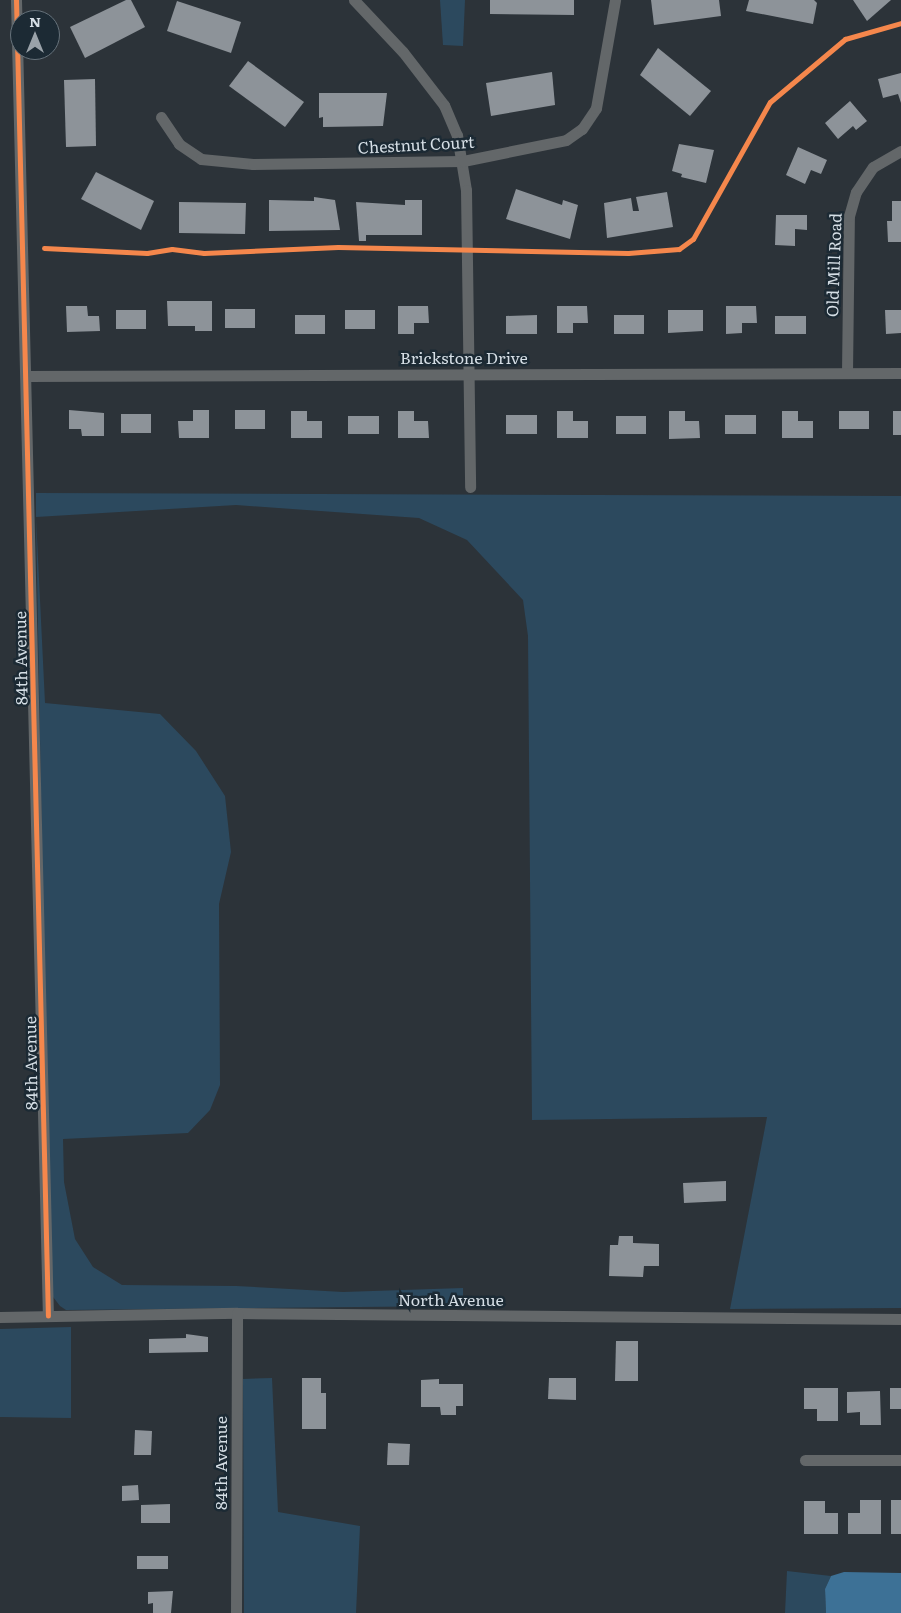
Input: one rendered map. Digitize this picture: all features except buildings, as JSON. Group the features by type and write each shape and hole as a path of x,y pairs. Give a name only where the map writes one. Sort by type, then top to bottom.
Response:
{"street":[{"name":"84th Avenue","path":"16,0 48,1316"},
{"path":"354,0 403,52 444,105 457,135 463,161 466,190 470,487"},
{"name":"Chestnut Court","path":"161,117 179,144 201,159 253,164 463,161 566,140 582,129 596,108 614,0"},
{"name":"Old Mill Road","path":"847,373 849,216 856,192 873,168 901,151"},
{"name":"Brickstone Drive","path":"26,376 468,372 901,373"},
{"name":"84th Avenue","path":"236,1613 237,1313"},
{"name":"North Avenue","path":"0,1317 237,1313 901,1319"},
{"path":"805,1460 901,1460"}],"shaded area":[{"path":"440,0 465,0 463,46 443,45"},
{"path":"36,493 901,496 901,1308 730,1309 767,1117 532,1120 528,636 523,600 467,540 419,518 236,505 36,517"},
{"path":"36,518 45,703 160,714 196,751 225,796 231,852 219,904 220,1085 210,1110 188,1133 63,1139 64,1182 75,1239 93,1267 122,1285 236,1286 343,1292 463,1288 463,1306 66,1310 60,1306 50,1293"},
{"path":"71,1327 71,1418 0,1417 0,1329"},
{"path":"272,1378 278,1512 360,1526 356,1613 244,1613 243,1379"},
{"path":"787,1571 831,1576 825,1589 826,1613 785,1613"},
{"path":"844,1572 901,1573 901,1613 826,1613 825,1589 831,1576"}],"cycle path":[{"path":"16,0 48,1316"},
{"path":"44,248 147,253 172,249 204,253 338,247 628,253 679,249 693,239 770,102 845,39 901,23"}]}
